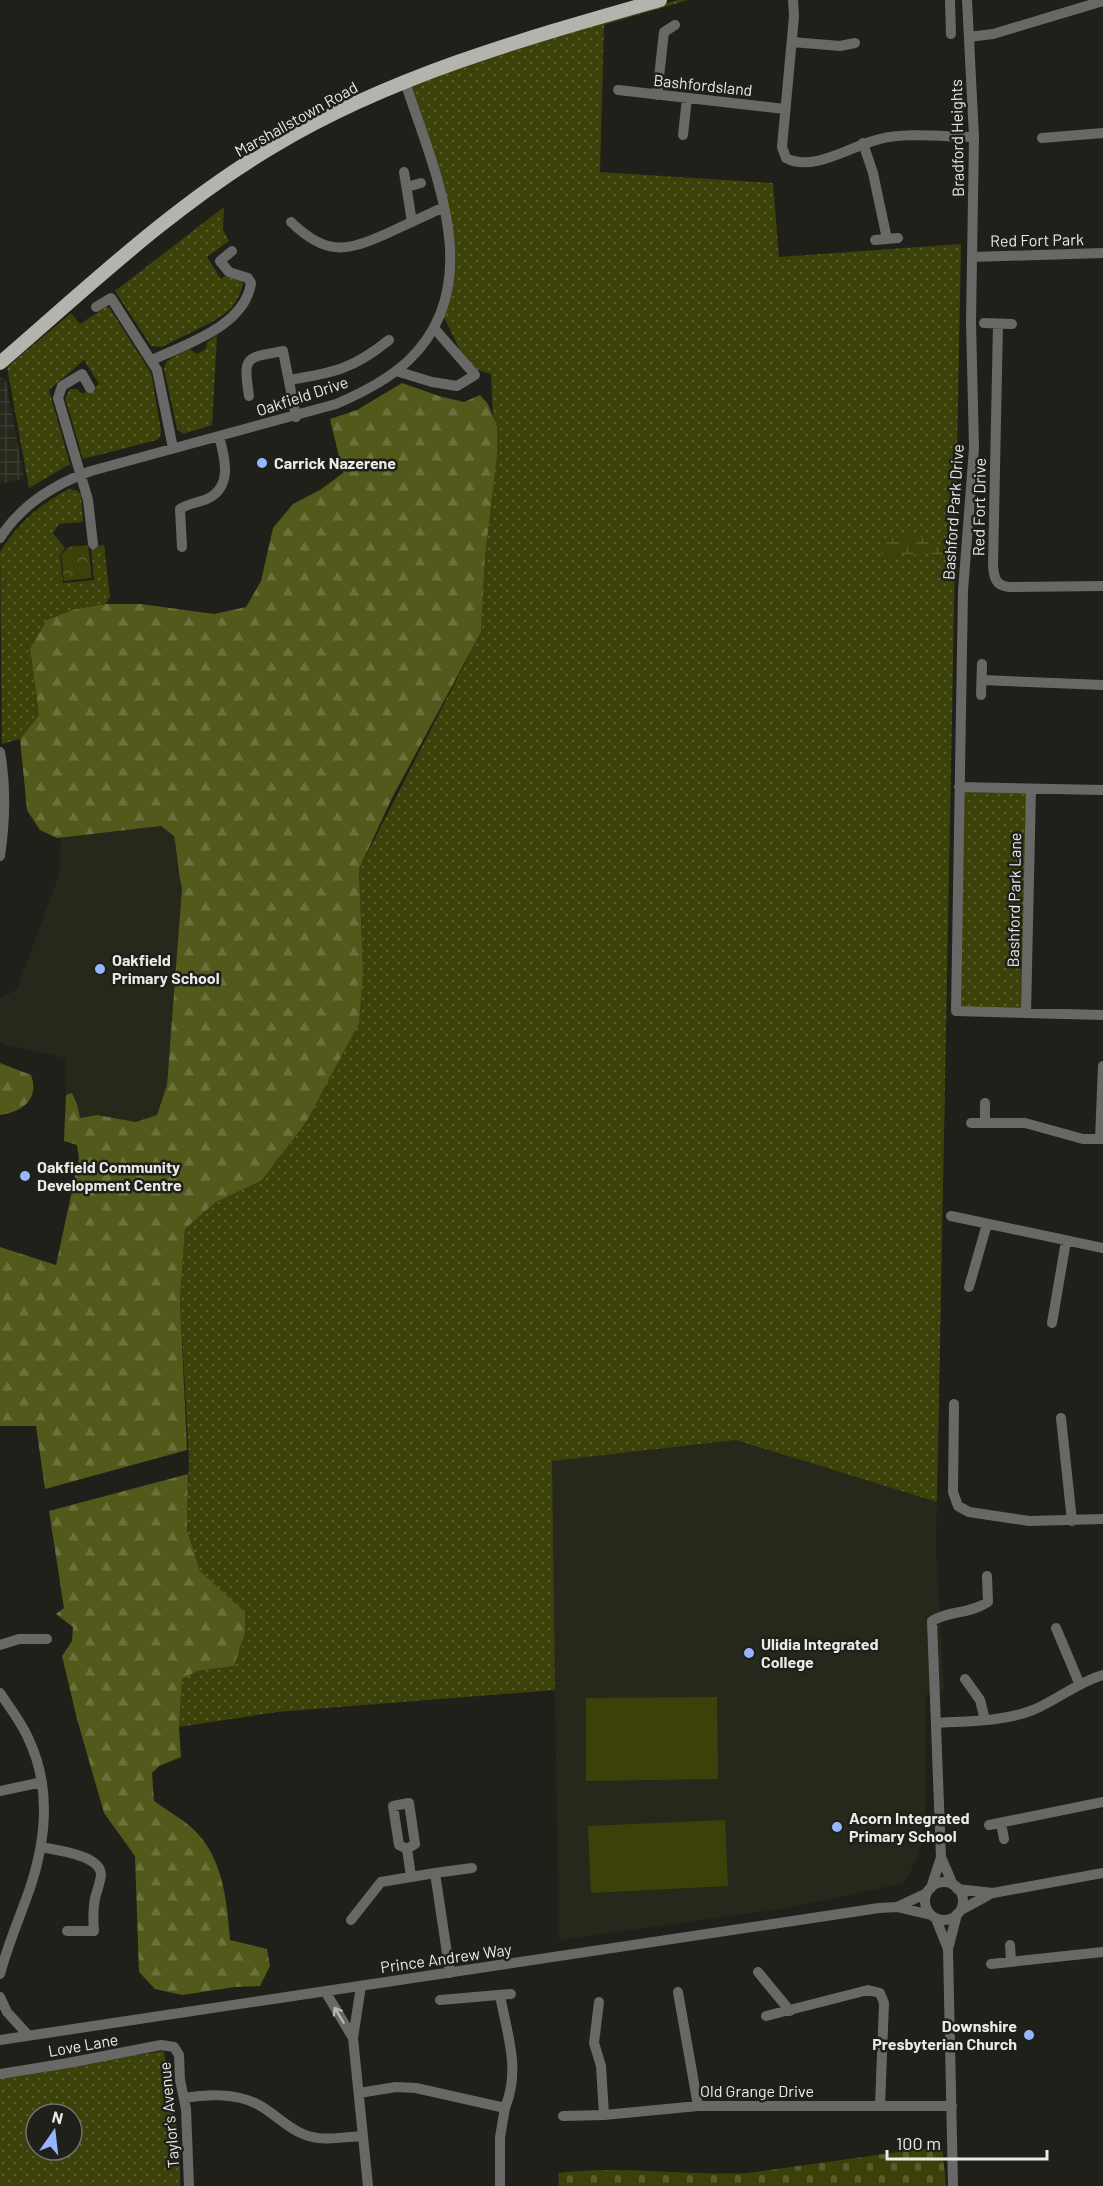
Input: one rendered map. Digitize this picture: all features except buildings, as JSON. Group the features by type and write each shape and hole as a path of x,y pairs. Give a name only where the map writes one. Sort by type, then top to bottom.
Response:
{"main road":[{"name":"Marshallstown Road","path":"0,363 152,232 219,182 284,141 369,97 405,82 510,46 660,0"}],"street":[{"path":"793,0 792,42 782,149 784,156 790,160 813,161 828,159 863,143 889,137 974,136"},
{"path":"950,0 951,34"},
{"name":"Bradford Heights","path":"967,0 974,136 973,238"},
{"path":"969,37 993,34 1103,1"},
{"path":"657,94 664,32 675,25"},
{"path":"792,42 837,46 855,43"},
{"name":"Oakfield Drive","path":"0,538 24,510 39,498 80,474 296,417 336,404 364,392 396,371 422,346 434,328 448,291 452,262 444,207 405,82"},
{"name":"Bashfordsland","path":"618,90 785,109"},
{"path":"683,135 687,98"},
{"path":"1042,138 1103,133"},
{"path":"863,143 892,238 875,240"},
{"path":"404,172 412,222"},
{"path":"407,187 421,183"},
{"path":"291,222 313,241 342,249 360,245 444,207"},
{"name":"Bashford Park Drive","path":"973,238 971,322 974,448 963,591 956,1011 1026,1012"},
{"path":"152,360 217,328 238,312 251,283 249,279 230,272 220,261 232,251"},
{"name":"Red Fort Park","path":"972,257 1103,254"},
{"path":"96,307 111,298 152,360 159,379 173,448"},
{"path":"984,323 1012,324"},
{"name":"Red Fort Drive","path":"998,324 993,566 996,580 1000,585 1009,587 1103,586"},
{"path":"396,371 432,382 457,386 475,375 434,328"},
{"path":"289,380 344,369 371,354 389,340"},
{"path":"249,396 245,371 247,364 255,357 283,351 296,417"},
{"path":"90,388 82,374 62,386 58,394 88,500 93,544"},
{"path":"182,547 180,509 212,496 220,487 224,477 226,461 219,436"},
{"path":"981,695 982,664"},
{"path":"982,680 1103,685"},
{"path":"0,752 3,768 4,814 0,856"},
{"path":"959,787 1103,790"},
{"name":"Bashford Park Lane","path":"1026,1012 1031,789"},
{"path":"1026,1012 1103,1015"},
{"path":"971,1123 1025,1124 1083,1138 1102,1139 1103,1066"},
{"path":"985,1103 985,1123"},
{"path":"951,1216 1103,1248"},
{"path":"969,1287 987,1224"},
{"path":"1052,1323 1066,1241"},
{"path":"954,1404 953,1492 958,1506 969,1512 1037,1521 1103,1519"},
{"path":"1061,1418 1072,1521"},
{"path":"948,1949 925,1905 941,1857 932,1621 941,1616 977,1609 988,1602 987,1576"},
{"path":"1056,1628 1080,1685"},
{"path":"0,1645 19,1639 47,1639"},
{"path":"936,1723 985,1720 1033,1710 1103,1675"},
{"path":"965,1679 980,1700 985,1720"},
{"path":"0,1693 29,1739 42,1782 44,1818 41,1847 33,1878 0,1974"},
{"path":"0,1791 42,1782"},
{"path":"989,1825 1103,1802"},
{"path":"1001,1823 1004,1839"},
{"path":"41,1847 89,1859 100,1870 94,1908 94,1931 67,1931"},
{"path":"407,1850 411,1876"},
{"path":"941,1857 962,1898 948,1949 953,2186"},
{"path":"351,1920 381,1882 472,1868"},
{"path":"435,1873 450,1973"},
{"path":"933,1917 947,1920 993,1893 1103,1873"},
{"path":"929,1890 942,1882 955,1887 993,1893"},
{"name":"Prince Andrew Way","path":"897,1907 929,1890"},
{"name":"Prince Andrew Way","path":"0,2040 879,1908 897,1907 933,1917"},
{"path":"1010,1945 1011,1962"},
{"path":"991,1964 1103,1952"},
{"path":"758,1972 790,2011"},
{"path":"361,1986 353,2038 369,2186"},
{"path":"766,2016 868,1990 880,1993 884,2001 880,2106"},
{"path":"325,1991 353,2038"},
{"path":"678,1992 698,2106"},
{"path":"440,2000 506,1994 514,2062 510,2095 505,2108 500,2137 500,2186"},
{"path":"0,1997 7,2013 28,2035"},
{"path":"599,2001 594,2043 601,2066 604,2115"},
{"name":"Love Lane","path":"0,2074 161,2045 172,2046"},
{"name":"Taylor's Avenue","path":"172,2046 178,2051 184,2098 189,2186"},
{"path":"358,2093 396,2087 416,2088 505,2108"},
{"path":"184,2098 218,2096 241,2098 257,2104 304,2135 320,2138 362,2136"},
{"name":"Old Grange Drive","path":"563,2116 604,2115 698,2106 952,2106"}],"shaded area":[{"path":"0,377 6,380 24,479 0,484"},
{"name":"Oakfield Primary School","path":"161,826 174,835 178,851 177,870 182,888 167,1085 157,1115 136,1122 97,1115 80,1118 72,1093 66,1095 65,1058 7,1045 0,1041 0,999 17,989 59,875 61,837"},
{"name":"Ulidia Integrated College","path":"736,1440 937,1502 936,1547 944,1690 926,1695 926,1803 919,1852 906,1881 895,1885 788,1908 559,1940 551,1461"}],"green space":[{"path":"678,0 688,0 604,25 600,172 773,183 779,257 961,244 937,1502 736,1440 552,1461 555,1690 277,1712 179,1727 182,1678 197,1671 234,1666 245,1633 244,1612 200,1571 187,1530 189,1460 180,1300 185,1229 216,1202 261,1181 305,1124 363,972 359,869 481,632 485,557 495,466 491,374 468,367 441,311 452,262 429,159 405,82"},
{"path":"224,207 223,230 229,241 207,257 221,279 224,276 242,281 243,284 236,301 220,317 200,328 162,347 151,346 115,291"},
{"path":"109,307 151,373 161,430 160,437 157,440 83,459 65,398 70,389 77,389 82,394 99,384 84,360 49,390 70,464 29,488 7,367 71,313 80,324"},
{"path":"217,335 212,425 183,434 177,429 164,369 166,362 190,349 197,354 206,349 207,342"},
{"path":"402,383 464,402 480,395 488,404 497,427 497,454 485,557 481,632 392,798 359,869 363,972 359,1023 305,1124 261,1181 216,1202 185,1229 180,1300 187,1450 45,1489 36,1426 0,1426 0,1247 56,1265 79,1158 77,1145 64,1141 66,1095 72,1093 80,1118 97,1115 136,1122 157,1115 167,1085 182,888 174,836 161,826 57,838 40,830 27,810 20,739 39,715 30,649 47,620 76,609 106,604 141,604 214,614 246,607 261,581 273,528 293,504 320,490 343,473 330,419 357,410"},
{"path":"69,489 78,491 81,495 83,522 59,524 53,533 65,548 60,555 63,583 94,580 91,546 104,545 110,597 106,604 76,609 30,649 39,715 20,739 2,744 0,552 14,532 30,516 48,501"},
{"path":"905,534 922,537 927,545 943,546 946,554 940,560 927,550 914,555 898,554 886,557 882,555 881,549 884,542"},
{"path":"88,545 92,578 64,581 61,555 68,547"},
{"path":"959,787 1031,789 1026,1013 956,1011"},
{"path":"0,1063 31,1075 33,1091 27,1103 22,1107 0,1115"},
{"path":"188,1474 187,1530 200,1571 245,1612 245,1633 234,1666 197,1671 182,1679 179,1727 181,1757 159,1766 152,1773 154,1801 192,1828 211,1852 222,1880 230,1940 267,1949 270,1966 260,1986 235,1987 182,1995 155,1989 139,1972 135,1856 104,1813 77,1719 62,1656 72,1641 73,1627 56,1614 64,1608 49,1511"},
{"path":"717,1697 718,1779 586,1781 586,1698"},
{"path":"725,1820 728,1886 591,1893 588,1826"},
{"path":"164,2051 180,2148 180,2186 0,2186 0,2075"},
{"path":"942,2146 946,2186 559,2186 558,2173 629,2170 747,2173"}],"place":[{"name":"Carrick Nazerene","path":"262,463"},
{"name":"Oakfield Primary School","path":"100,969"},
{"name":"Oakfield Community Development Centre","path":"25,1176"},
{"name":"Ulidia Integrated College","path":"749,1653"},
{"name":"Acorn Integrated Primary School","path":"837,1827"},
{"name":"Downshire Presbyterian Church","path":"1029,2035"}]}
